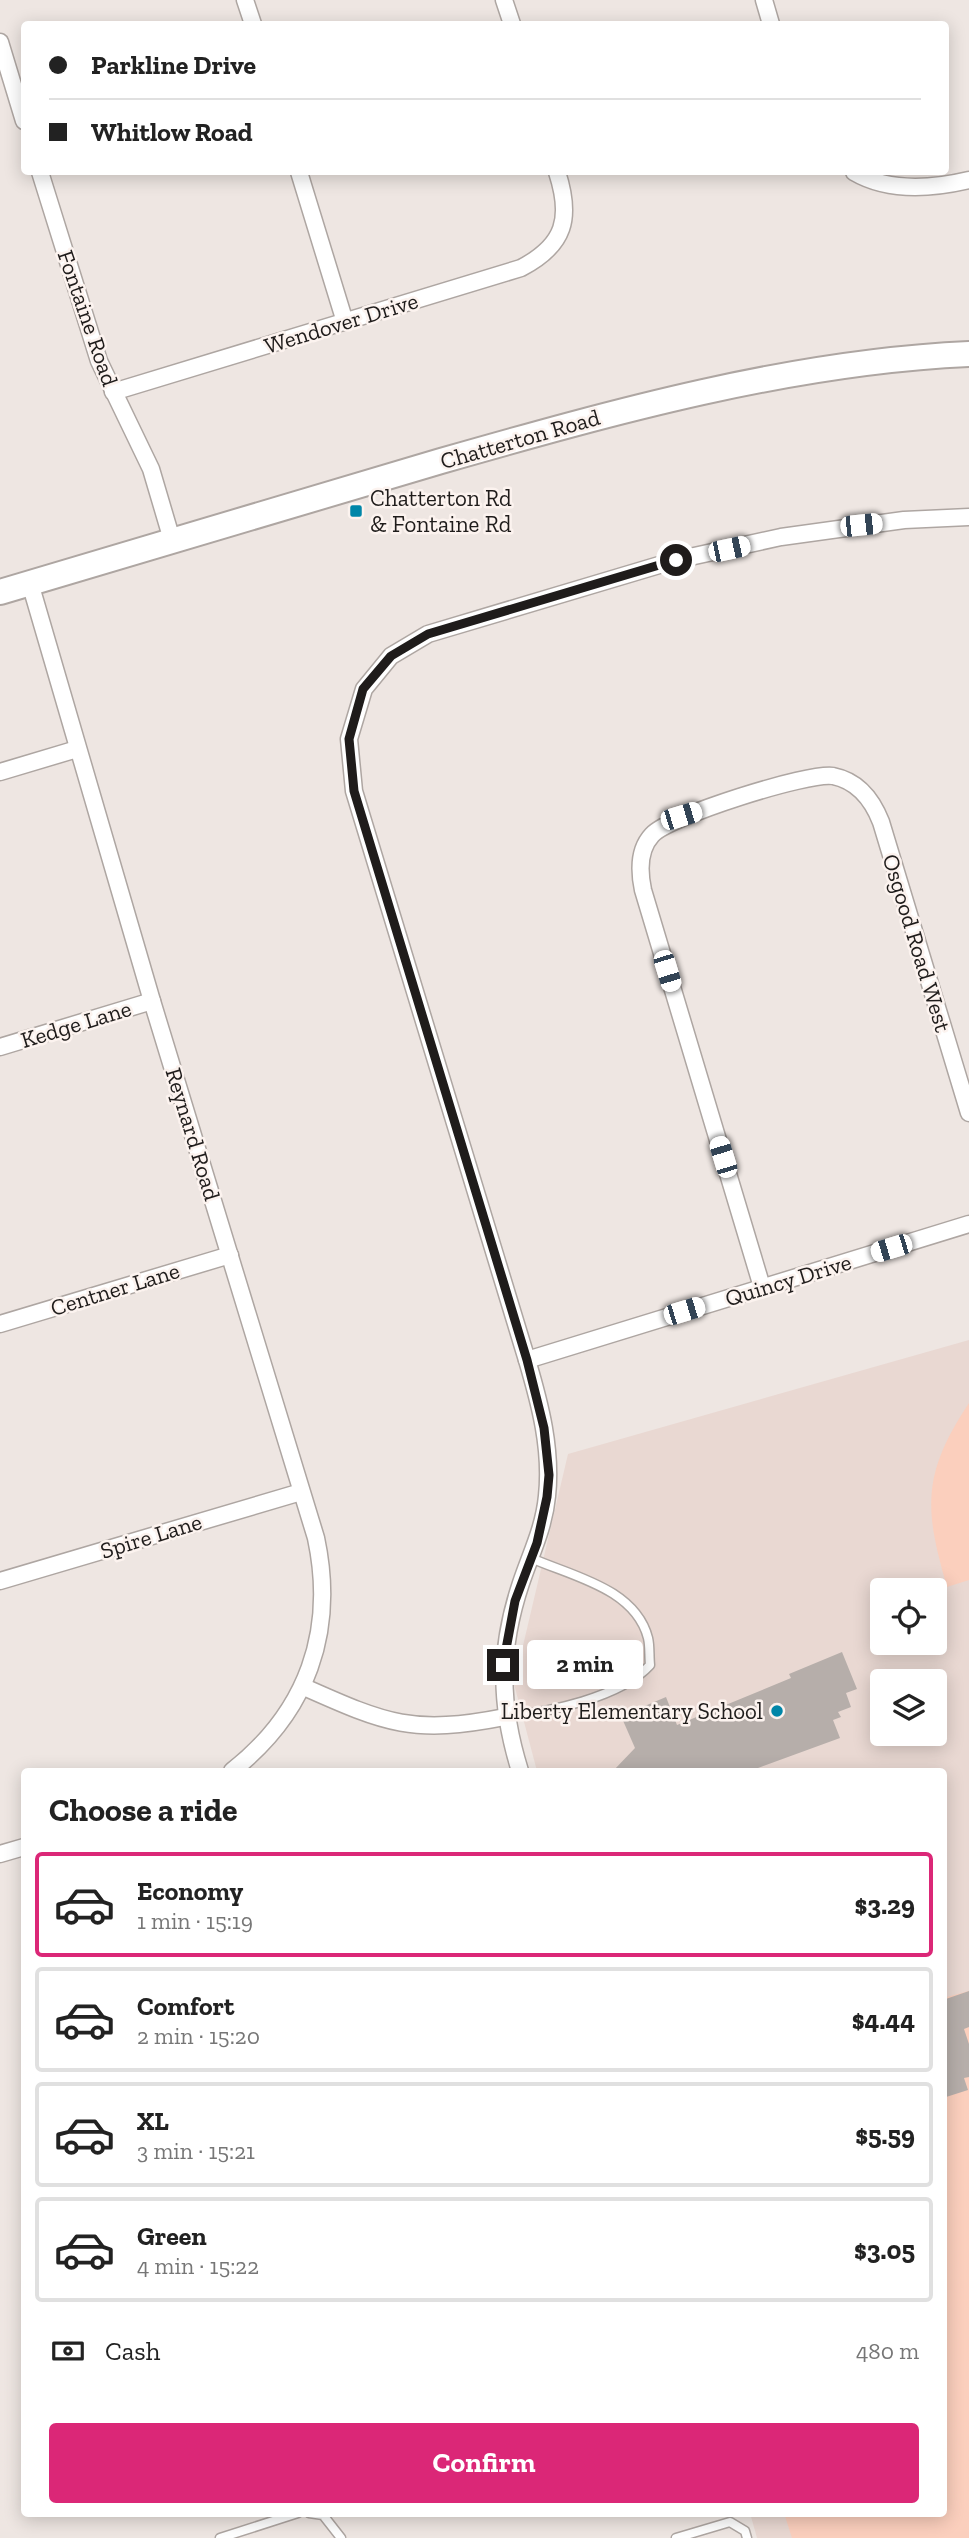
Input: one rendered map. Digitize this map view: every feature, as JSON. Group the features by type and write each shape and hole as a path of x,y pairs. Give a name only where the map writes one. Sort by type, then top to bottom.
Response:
{"main road":[{"name":"Chatterton Road","path":"0,592 631,409 796,374 934,355 969,354"}],"street":[{"path":"245,0 252,21"},
{"path":"504,0 511,21"},
{"path":"764,0 770,21"},
{"path":"0,42 21,111"},
{"name":"Fontaine Road","path":"41,175 99,361 152,469 172,540"},
{"path":"300,175 345,322"},
{"name":"Wendover Drive","path":"113,392 521,268 543,257 559,237 565,218 565,197 558,175"},
{"path":"861,175 904,187 928,187 969,180"},
{"path":"519,1768 505,1717 503,1665 515,1601 544,1519 549,1475 542,1416 354,791 349,739 363,689 391,656 428,634 676,560 839,528 969,517"},
{"name":"Reynard Road","path":"30,583 322,1566 323,1602 317,1644 304,1687 285,1718 251,1756 236,1768"},
{"path":"0,772 77,748"},
{"name":"Osgood Road West","path":"762,1287 643,890 640,867 645,845 660,828 694,812 810,777 830,776 850,782 869,799 881,822 969,1113"},
{"name":"Kedge Lane","path":"0,1047 152,1001"},
{"name":"Quincy Drive","path":"527,1360 969,1224"},
{"name":"Centner Lane","path":"0,1324 230,1255"},
{"name":"Spire Lane","path":"0,1581 301,1492"},
{"path":"304,1687 390,1723 433,1727 505,1717"},
{"path":"0,1854 21,1848"}],"lane":[{"path":"505,1717 540,1713 585,1699 637,1679 650,1665 648,1638 638,1616 618,1596 531,1558"},
{"path":"220,2538 286,2517"},
{"path":"325,2517 341,2538"},
{"path":"676,2538 730,2522 745,2531 747,2538"}],"shaded area":[{"path":"969,1340 969,2538 757,2538 751,2517 947,2517 947,1768 536,1768 514,1684 568,1454"},
{"path":"969,1403 969,1580 947,1587 931,1513 935,1472 954,1428"},
{"path":"969,1991 969,2538 792,2538 785,2517 947,2517 947,1997"}],"building":[{"name":"Liberty Elementary School","path":"842,1652 857,1689 846,1693 851,1707 838,1712 841,1717 833,1720 840,1738 758,1768 616,1768 635,1748 621,1716 666,1697 677,1725 791,1678 789,1674"},
{"path":"969,1991 969,2027 964,2029 969,2044 969,2077 964,2078 968,2090 947,2097 947,1999"}],"place":[{"name":"Chatterton Rd & Fontaine Rd","path":"356,511"},
{"name":"Liberty Elementary School","path":"777,1711"}],"route":[{"path":"503,1665 515,1601 544,1519 549,1475 544,1428 527,1360 354,791 349,739 363,689 391,656 409,644 428,634 676,560"}]}
